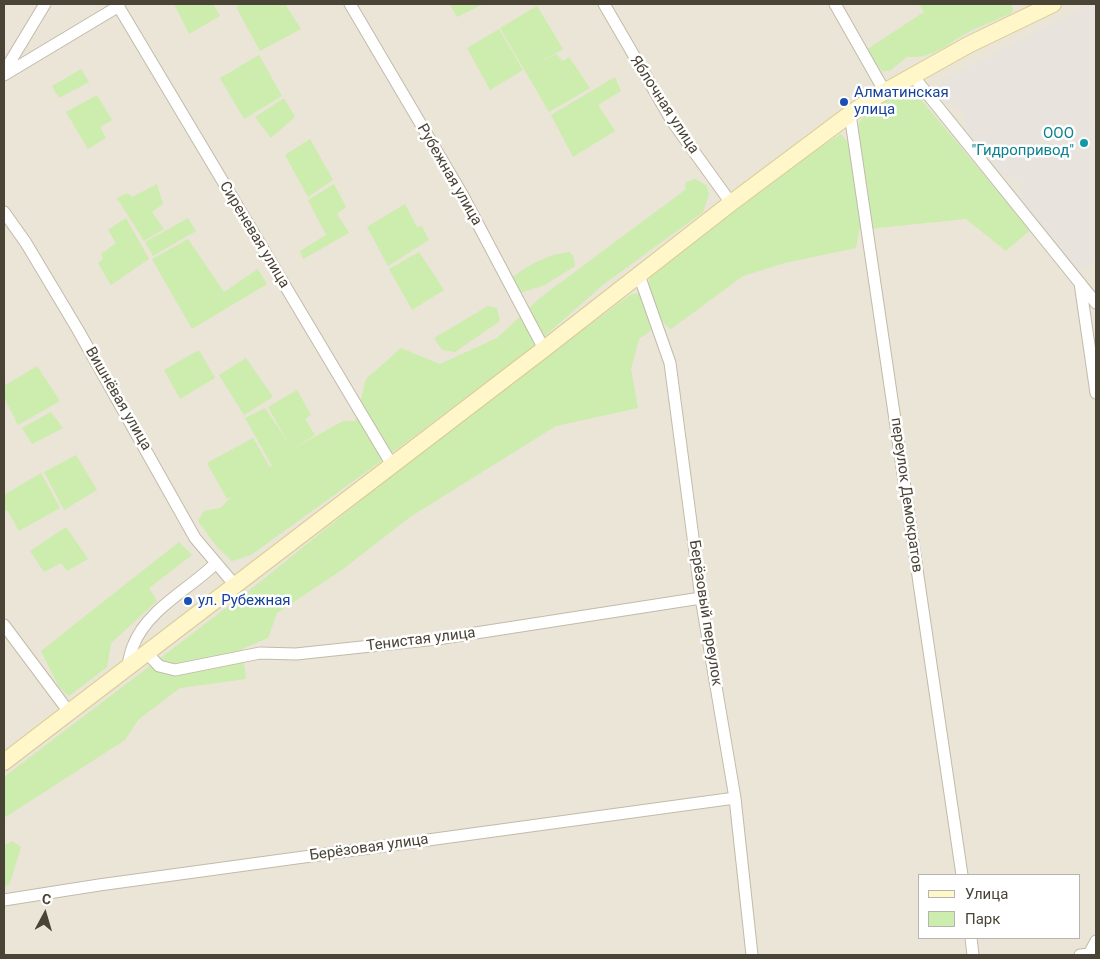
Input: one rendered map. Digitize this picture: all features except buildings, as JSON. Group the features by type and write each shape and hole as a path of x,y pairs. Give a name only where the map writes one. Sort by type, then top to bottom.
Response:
{"street":[{"path":"4,73 45,4"},
{"name":"Рубежная улица","path":"350,4 462,194 544,349"},
{"name":"Яблочная улица","path":"604,4 672,121 731,203"},
{"path":"835,4 885,92"},
{"path":"4,762 148,653 234,584 544,349 731,203 850,114 968,45 1053,4"},
{"path":"4,73 118,5"},
{"name":"Сиреневая улица","path":"118,5 392,465"},
{"path":"913,76 1096,303"},
{"name":"переулок Демократов","path":"850,114 962,874"},
{"name":"Вишнёвая улица","path":"4,212 26,243 78,330 195,538 234,584"},
{"name":"Берёзовый переулок","path":"638,275 670,363 701,598 735,798 752,955"},
{"path":"1080,282 1096,393"},
{"path":"128,668 133,645 141,631 154,616 216,563"},
{"name":"Тенистая улица","path":"148,653 159,666 175,670 260,653 296,654 437,639 701,598"},
{"path":"4,625 68,712"},
{"name":"Берёзовая улица","path":"4,900 90,886 735,798"},
{"path":"971,939 973,955"},
{"path":"1080,955 1089,954 1096,940"}],"shaded area":[{"path":"4,4 1096,4 1096,955 4,955"},
{"path":"1089,4 1096,4 1096,119 1092,121 1096,126 1096,260 1085,268 1075,269 1016,193 1023,187 1021,182 1005,176 999,171 964,127 965,113 950,107 940,97 939,91 941,81"}],"green space":[{"path":"174,4 213,4 220,16 189,34"},
{"path":"242,4 285,4 301,29 260,51 236,7"},
{"path":"450,4 483,4 457,17"},
{"path":"919,4 1011,4 1013,8 1012,13 972,30 942,49 927,55 907,57 890,71 882,71 866,50 924,12"},
{"path":"537,6 563,49 532,67 556,54 563,61 569,57 590,88 549,112 500,28"},
{"path":"499,29 523,70 490,90 467,48"},
{"path":"259,55 282,96 244,119 220,78"},
{"path":"81,69 89,82 59,98 52,86"},
{"path":"615,77 621,91 598,105 615,131 573,157 551,115"},
{"path":"97,95 112,120 100,127 106,138 88,149 66,112"},
{"path":"909,95 918,96 1030,230 1006,251 966,219 868,229 868,187 864,180 858,127 871,109 894,98"},
{"path":"284,98 295,117 271,138 255,117"},
{"path":"841,134 849,144 861,221 856,248 785,263 743,276 671,329 665,325 651,297 649,274 779,174"},
{"path":"310,139 333,180 308,197 285,155"},
{"path":"695,179 706,185 709,194 703,212 604,284 531,348 377,464 251,555 232,561 217,547 198,521 204,511 220,508 233,496 227,499 207,463 253,438 270,467 272,466 245,418 265,408 288,442 268,407 297,390 311,415 305,419 315,435 293,449 343,421 355,421 366,379 401,348 440,364 497,338 541,297 685,190 686,182"},
{"path":"157,184 163,204 152,212 164,229 144,241 117,198 127,193 132,197"},
{"path":"334,184 346,207 337,214 349,233 303,259 300,251 326,235 308,200"},
{"path":"405,204 417,227 422,226 429,240 388,266 367,227"},
{"path":"126,218 149,259 111,285 98,263 103,259 101,254 116,243 108,230"},
{"path":"188,218 196,231 153,256 145,242"},
{"path":"188,239 224,292 258,269 267,284 192,329 152,259"},
{"path":"419,252 444,290 412,310 389,269"},
{"path":"570,252 574,258 575,266 545,285 520,293 511,278 539,261 554,255"},
{"path":"639,293 653,329 639,339 631,369 638,408 556,426 410,517 343,569 277,613 268,638 242,649 246,679 180,688 138,720 125,740 4,818 4,777 255,586 456,424 630,295"},
{"path":"488,306 497,308 500,321 455,352 442,350 434,338"},
{"path":"199,350 215,378 180,399 164,370"},
{"path":"246,358 273,397 244,415 219,375"},
{"path":"37,366 60,401 18,425 4,397 4,386"},
{"path":"51,412 63,428 32,444 22,428"},
{"path":"76,455 97,490 64,510 44,472"},
{"path":"41,473 60,508 19,531 7,510 4,511 4,495"},
{"path":"66,527 88,559 67,571 61,563 44,572 30,551"},
{"path":"179,542 192,555 149,588 157,601 111,643 107,667 69,696 59,687 41,651"},
{"path":"12,841 21,847 10,883 4,888 4,846"}],"place":[{"name":"Алматинская улица","path":"844,102"},
{"name":"ООО \"Гидропривод\"","path":"1084,143"},
{"name":"ул. Рубежная","path":"188,601"}]}
